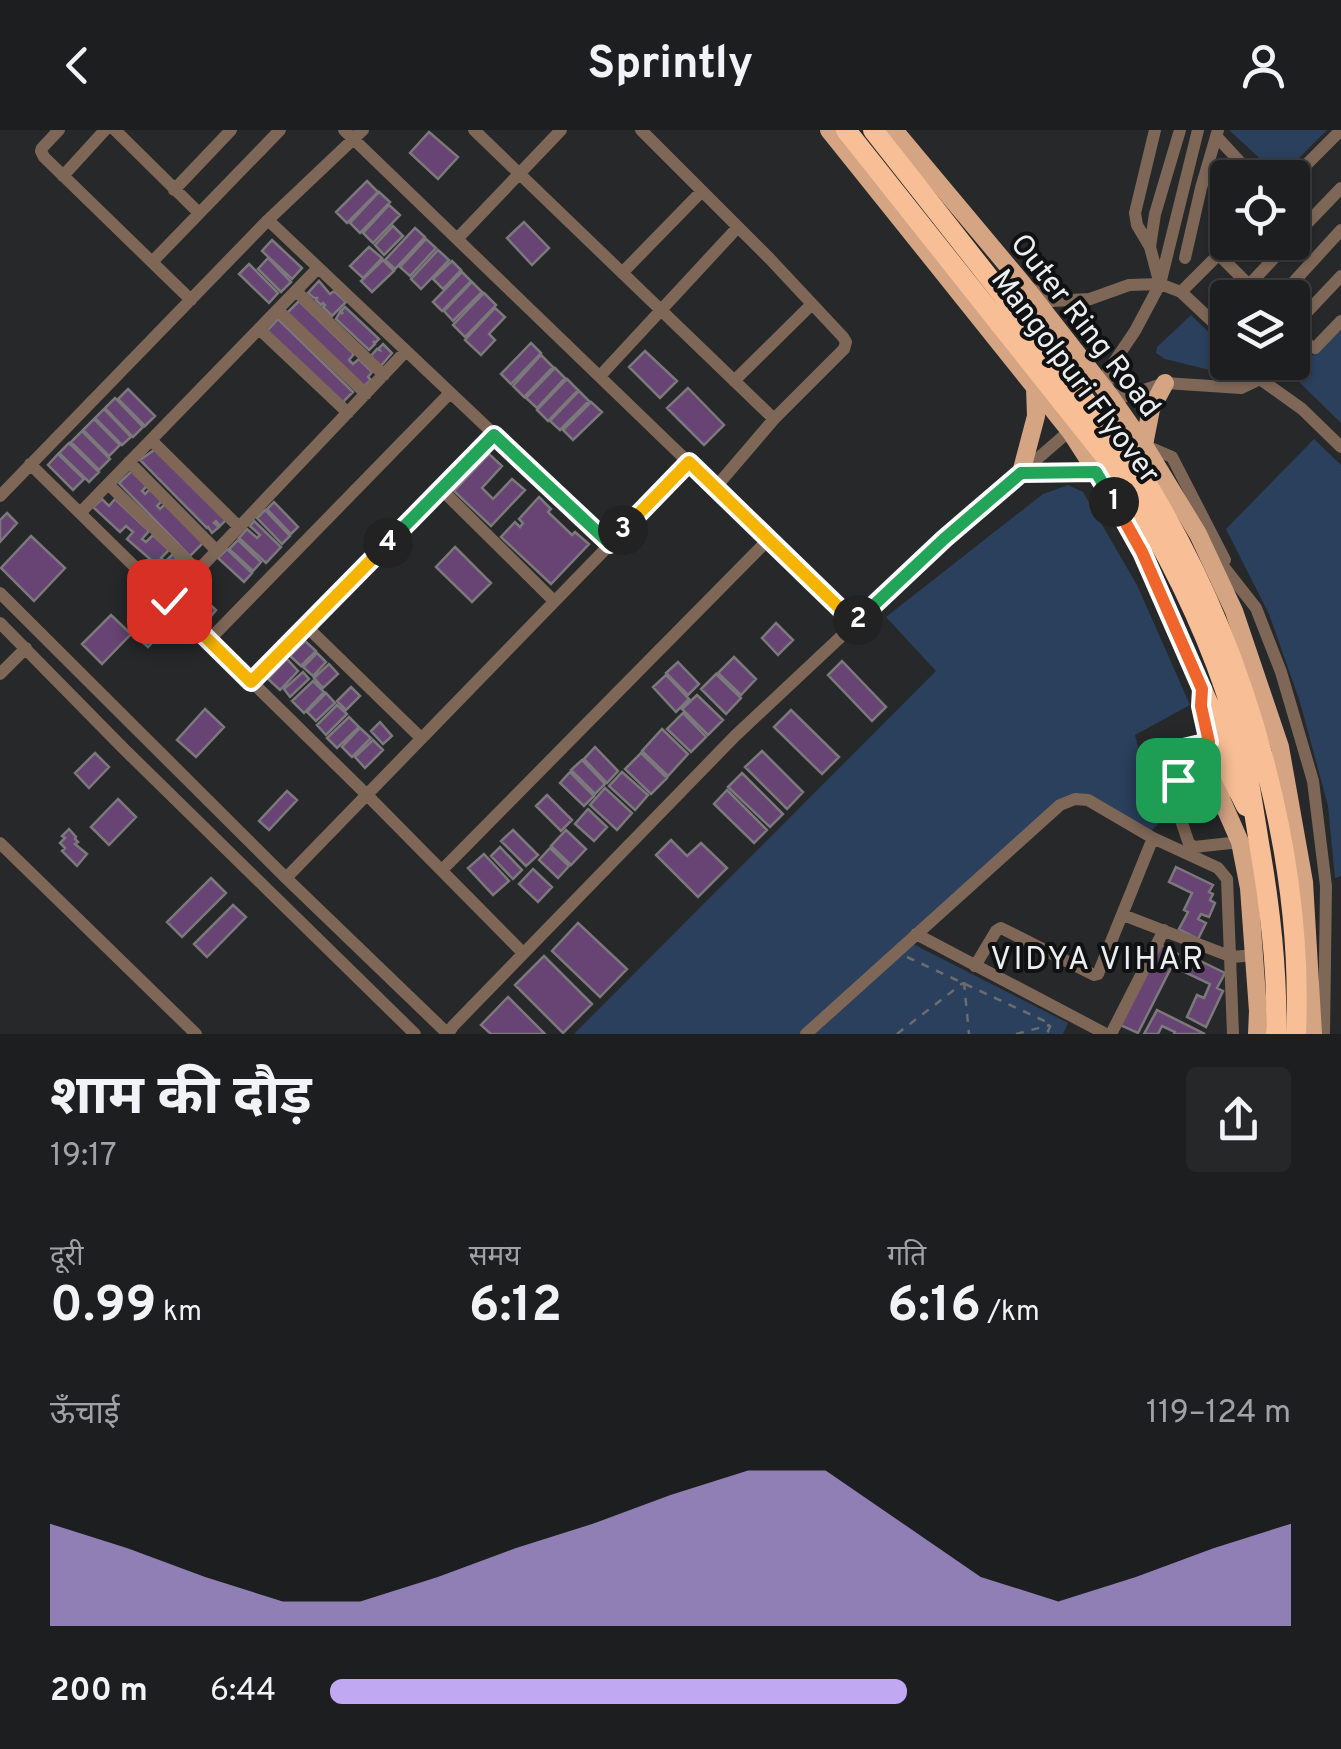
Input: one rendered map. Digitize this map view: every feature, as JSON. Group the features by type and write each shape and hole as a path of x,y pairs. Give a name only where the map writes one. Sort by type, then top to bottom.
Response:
{"highway":[{"name":"Mangolpuri Flyover","path":"846,130 1120,475 1165,551 1198,620 1266,803 1248,836 1269,896 1276,1034"},
{"name":"Mangolpuri Flyover","path":"873,130 1136,464 1182,542 1216,616 1250,714 1266,803 1292,901 1296,1034"},
{"path":"1202,689 1218,726 1248,836"},
{"path":"1266,803 1298,836"}],"main road":[{"path":"829,130 1070,431 1142,552 1202,689 1201,706 1222,801 1248,836 1257,1034"},
{"name":"Outer Ring Road","path":"894,130 1107,392 1198,534 1234,612 1280,747 1298,836 1313,1034"},
{"path":"992,335 1016,339 1032,328 1031,302 1022,284"},
{"path":"1144,445 1151,409 1164,383"},
{"path":"1035,388 1036,416 1021,473 1096,472"}],"street":[{"path":"59,130 41,152 190,300"},
{"path":"63,176 105,130"},
{"path":"115,130 199,213"},
{"path":"174,190 231,130"},
{"path":"474,130 774,419"},
{"path":"457,239 562,130"},
{"path":"641,130 846,342 844,349 774,419 715,488"},
{"path":"1150,248 1158,200 1180,130"},
{"path":"0,594 448,1034 735,736 944,539 1070,431 1107,392 1108,371 1160,284 1198,130"},
{"path":"1152,131 1136,213 1160,284"},
{"path":"152,262 274,132"},
{"path":"0,496 354,133 457,239 855,623"},
{"path":"1217,133 1240,160"},
{"path":"1185,258 1217,133"},
{"path":"1310,163 1338,139"},
{"path":"1310,221 1341,188"},
{"path":"622,273 702,191"},
{"path":"268,220 610,544"},
{"path":"600,376 738,228"},
{"path":"1295,280 1341,230"},
{"path":"1182,292 1214,260"},
{"path":"1224,260 1244,280"},
{"path":"1254,280 1273,260"},
{"path":"80,513 318,268"},
{"path":"1340,324 1315,348 1292,328 1341,276"},
{"path":"1022,284 1052,301 1090,299 1129,285 1160,284 1182,292 1210,319"},
{"path":"296,291 384,375"},
{"path":"734,381 812,304"},
{"path":"278,310 366,394"},
{"path":"259,329 348,413"},
{"path":"169,601 406,352"},
{"path":"1107,392 1123,397 1164,383 1241,388 1258,380"},
{"path":"1261,380 1302,409 1341,447"},
{"path":"209,640 450,393"},
{"path":"251,682 494,435"},
{"path":"151,440 240,527"},
{"path":"1144,445 1172,458 1238,585"},
{"path":"129,462 217,550"},
{"path":"286,878 689,462"},
{"path":"30,464 523,954"},
{"path":"108,484 198,570"},
{"path":"441,489 554,601"},
{"path":"1198,534 1256,608 1281,672 1313,781 1326,886 1324,1034"},
{"path":"442,870 768,540"},
{"path":"0,623 415,1034"},
{"path":"306,626 420,738"},
{"path":"0,674 26,648"},
{"path":"1209,742 1170,753 1180,781 1216,774"},
{"path":"144,768 160,752"},
{"path":"806,1034 1060,804 1075,799 1088,800 1224,873 1232,958 1233,1034"},
{"path":"1222,801 1179,814 1190,844 1194,847 1248,836"},
{"path":"975,966 1001,928 1097,975 1153,838"},
{"path":"0,843 196,1034"},
{"path":"1123,915 1232,958 1255,955"},
{"path":"916,934 1108,1034 1164,930"}],"path":[{"path":"897,953 1052,1024"},
{"path":"897,1034 964,982"},
{"path":"964,982 969,1034"},
{"path":"1016,1034 1052,1024"},
{"path":"1047,1034 1052,1024"}],"shaded area":[{"path":"1229,130 1327,130 1297,160 1262,160"},
{"path":"1191,315 1210,333 1210,370 1165,359 1156,353 1157,347"},
{"path":"1338,328 1341,331 1341,423 1297,380 1310,380 1310,358"},
{"path":"1314,439 1341,465 1341,876 1335,878 1328,806 1300,702 1269,614 1226,529"},
{"path":"1068,485 1083,492 1137,585 1190,705 1135,735 1158,824 1147,835 1075,796 802,1034 574,1034 936,671 886,617 1043,494"},
{"path":"913,944 1068,1023 1063,1034 815,1034"}],"building":[{"path":"429,132 458,157 438,179 410,153"},
{"path":"367,181 378,192 347,223 336,212"},
{"path":"379,192 390,202 360,233 350,223"},
{"path":"389,205 400,215 373,243 363,233"},
{"path":"524,222 549,248 532,265 507,238"},
{"path":"393,226 403,236 384,255 375,245"},
{"path":"415,228 425,237 395,269 385,260"},
{"path":"426,239 436,248 410,276 400,267"},
{"path":"272,240 302,268 292,279 262,251"},
{"path":"369,247 382,258 363,278 350,266"},
{"path":"438,250 449,260 421,289 411,279"},
{"path":"268,258 291,282 281,292 258,269"},
{"path":"383,260 394,271 372,292 361,281"},
{"path":"452,261 461,270 443,289 433,279"},
{"path":"249,264 278,293 269,303 239,274"},
{"path":"462,272 471,281 442,311 433,302"},
{"path":"319,281 330,294 334,291 346,302 332,316 323,303 308,293"},
{"path":"472,282 482,292 453,321 444,311"},
{"path":"484,293 496,305 465,337 453,325"},
{"path":"299,301 354,354 349,360 353,364 359,359 372,372 368,377 371,380 363,387 286,314"},
{"path":"345,307 379,339 373,341 375,344 369,350 336,319"},
{"path":"495,308 505,317 489,334 495,340 481,355 465,340"},
{"path":"278,319 353,392 341,404 265,333"},
{"path":"531,343 541,353 511,384 501,374"},
{"path":"383,344 392,353 380,367 370,357"},
{"path":"645,351 677,381 660,398 629,367"},
{"path":"541,355 553,367 524,397 513,386"},
{"path":"555,368 565,378 537,408 526,398"},
{"path":"567,379 578,390 548,421 537,410"},
{"path":"688,388 724,425 704,445 667,408"},
{"path":"128,389 155,416 145,426 118,399"},
{"path":"579,391 589,401 560,430 550,421"},
{"path":"115,398 143,427 133,437 105,408"},
{"path":"591,402 602,412 573,440 563,430"},
{"path":"104,409 131,437 122,445 95,418"},
{"path":"94,419 120,445 109,456 83,430"},
{"path":"82,431 110,459 99,470 71,442"},
{"path":"69,443 99,472 89,482 59,453"},
{"path":"157,448 227,519 220,526 216,521 219,527 212,533 140,460"},
{"path":"58,454 84,479 73,490 48,465"},
{"path":"489,454 502,466 482,488 493,499 512,479 525,490 491,526 454,491"},
{"path":"133,470 148,485 142,491 145,494 151,488 163,500 157,506 160,509 166,503 203,543 190,556 119,483"},
{"path":"539,497 551,509 548,512 572,535 575,532 589,544 551,584 501,537 515,522 520,527 523,523 519,519"},
{"path":"102,499 109,506 115,499 149,531 142,539 146,542 153,535 169,550 161,558 165,562 173,554 177,558 170,565 175,570 164,581 145,563 150,559 127,539 133,532 126,526 120,532 93,507"},
{"path":"274,502 298,527 291,534 267,509"},
{"path":"265,510 290,536 282,544 257,518"},
{"path":"7,513 17,523 0,542 0,520"},
{"path":"254,521 281,547 266,563 239,538 247,529 257,538 260,535 250,526"},
{"path":"31,536 65,568 34,601 1,568"},
{"path":"238,540 261,562 253,571 229,549"},
{"path":"455,547 491,583 472,602 436,567"},
{"path":"227,549 252,573 244,582 218,558"},
{"path":"191,587 216,610 207,621 181,598"},
{"path":"111,615 131,634 102,664 82,644"},
{"path":"160,615 170,624 148,647 138,638"},
{"path":"776,623 793,640 778,655 762,638"},
{"path":"305,641 316,651 301,666 290,656"},
{"path":"317,653 326,662 313,676 303,667"},
{"path":"734,657 756,679 741,695 718,673"},
{"path":"287,659 298,671 280,690 268,679"},
{"path":"842,661 886,707 872,721 828,675"},
{"path":"678,662 699,684 688,695 666,673"},
{"path":"329,664 338,674 323,688 314,678"},
{"path":"303,672 309,679 290,697 284,689"},
{"path":"716,674 741,698 726,714 701,689"},
{"path":"666,675 689,699 676,712 653,687"},
{"path":"313,681 324,692 304,713 292,701"},
{"path":"351,687 360,696 346,710 337,701"},
{"path":"326,693 335,703 316,721 307,712"},
{"path":"697,695 723,720 708,735 682,709"},
{"path":"337,705 347,714 326,735 317,725"},
{"path":"205,709 224,727 196,757 177,740"},
{"path":"791,710 839,757 822,774 774,727"},
{"path":"683,713 706,737 691,752 667,729"},
{"path":"349,717 359,727 337,748 327,738"},
{"path":"380,722 392,736 383,744 371,731"},
{"path":"360,728 371,738 352,757 342,747"},
{"path":"662,729 688,754 668,776 642,751"},
{"path":"373,740 383,750 365,768 355,757"},
{"path":"595,747 618,771 607,783 584,759"},
{"path":"762,751 803,792 787,809 745,767"},
{"path":"95,753 109,767 89,788 75,773"},
{"path":"641,753 667,778 651,794 625,769"},
{"path":"582,760 605,784 595,794 571,770"},
{"path":"570,772 594,796 584,806 560,783"},
{"path":"622,772 648,795 635,810 609,786"},
{"path":"742,773 783,814 770,827 728,787"},
{"path":"605,788 632,813 617,830 590,805"},
{"path":"727,790 767,830 754,843 714,804"},
{"path":"287,791 297,800 269,830 259,821"},
{"path":"547,795 572,820 561,831 536,806"},
{"path":"118,799 136,817 109,845 91,827"},
{"path":"588,809 607,827 594,841 575,824"},
{"path":"69,829 78,842 75,844 87,854 77,866 62,851 65,848 60,843"},
{"path":"513,830 538,855 526,866 501,841"},
{"path":"566,830 586,849 571,865 551,846"},
{"path":"671,840 687,856 701,843 727,868 698,897 656,855"},
{"path":"500,847 522,870 513,879 491,856"},
{"path":"550,848 569,866 558,878 539,860"},
{"path":"484,854 509,881 493,895 468,868"},
{"path":"1176,867 1213,885 1209,892 1215,903 1209,917 1201,914 1198,919 1206,923 1198,939 1179,929 1192,893 1169,882"},
{"path":"533,869 552,887 538,902 519,884"},
{"path":"211,878 226,893 182,937 167,922"},
{"path":"233,905 246,917 207,957 194,944"},
{"path":"578,923 627,969 600,997 552,951"},
{"path":"1161,945 1178,954 1138,1033 1120,1025"},
{"path":"1186,954 1225,973 1217,988 1223,991 1206,1027 1187,1017 1197,995 1204,998 1210,984 1178,969"},
{"path":"544,956 592,1004 563,1033 515,985"},
{"path":"508,997 545,1034 491,1034 481,1025"},
{"path":"1157,1010 1205,1034 1174,1034 1162,1026 1158,1034 1144,1034"}],"district":[{"name":"VIDYA VIHAR","path":"1098,958"}],"route":[{"path":"169,601 251,682 494,435 610,544 689,462 855,623 1021,473 1096,472 1142,552 1202,689 1201,706 1209,742 1171,751 1178,780"}]}
